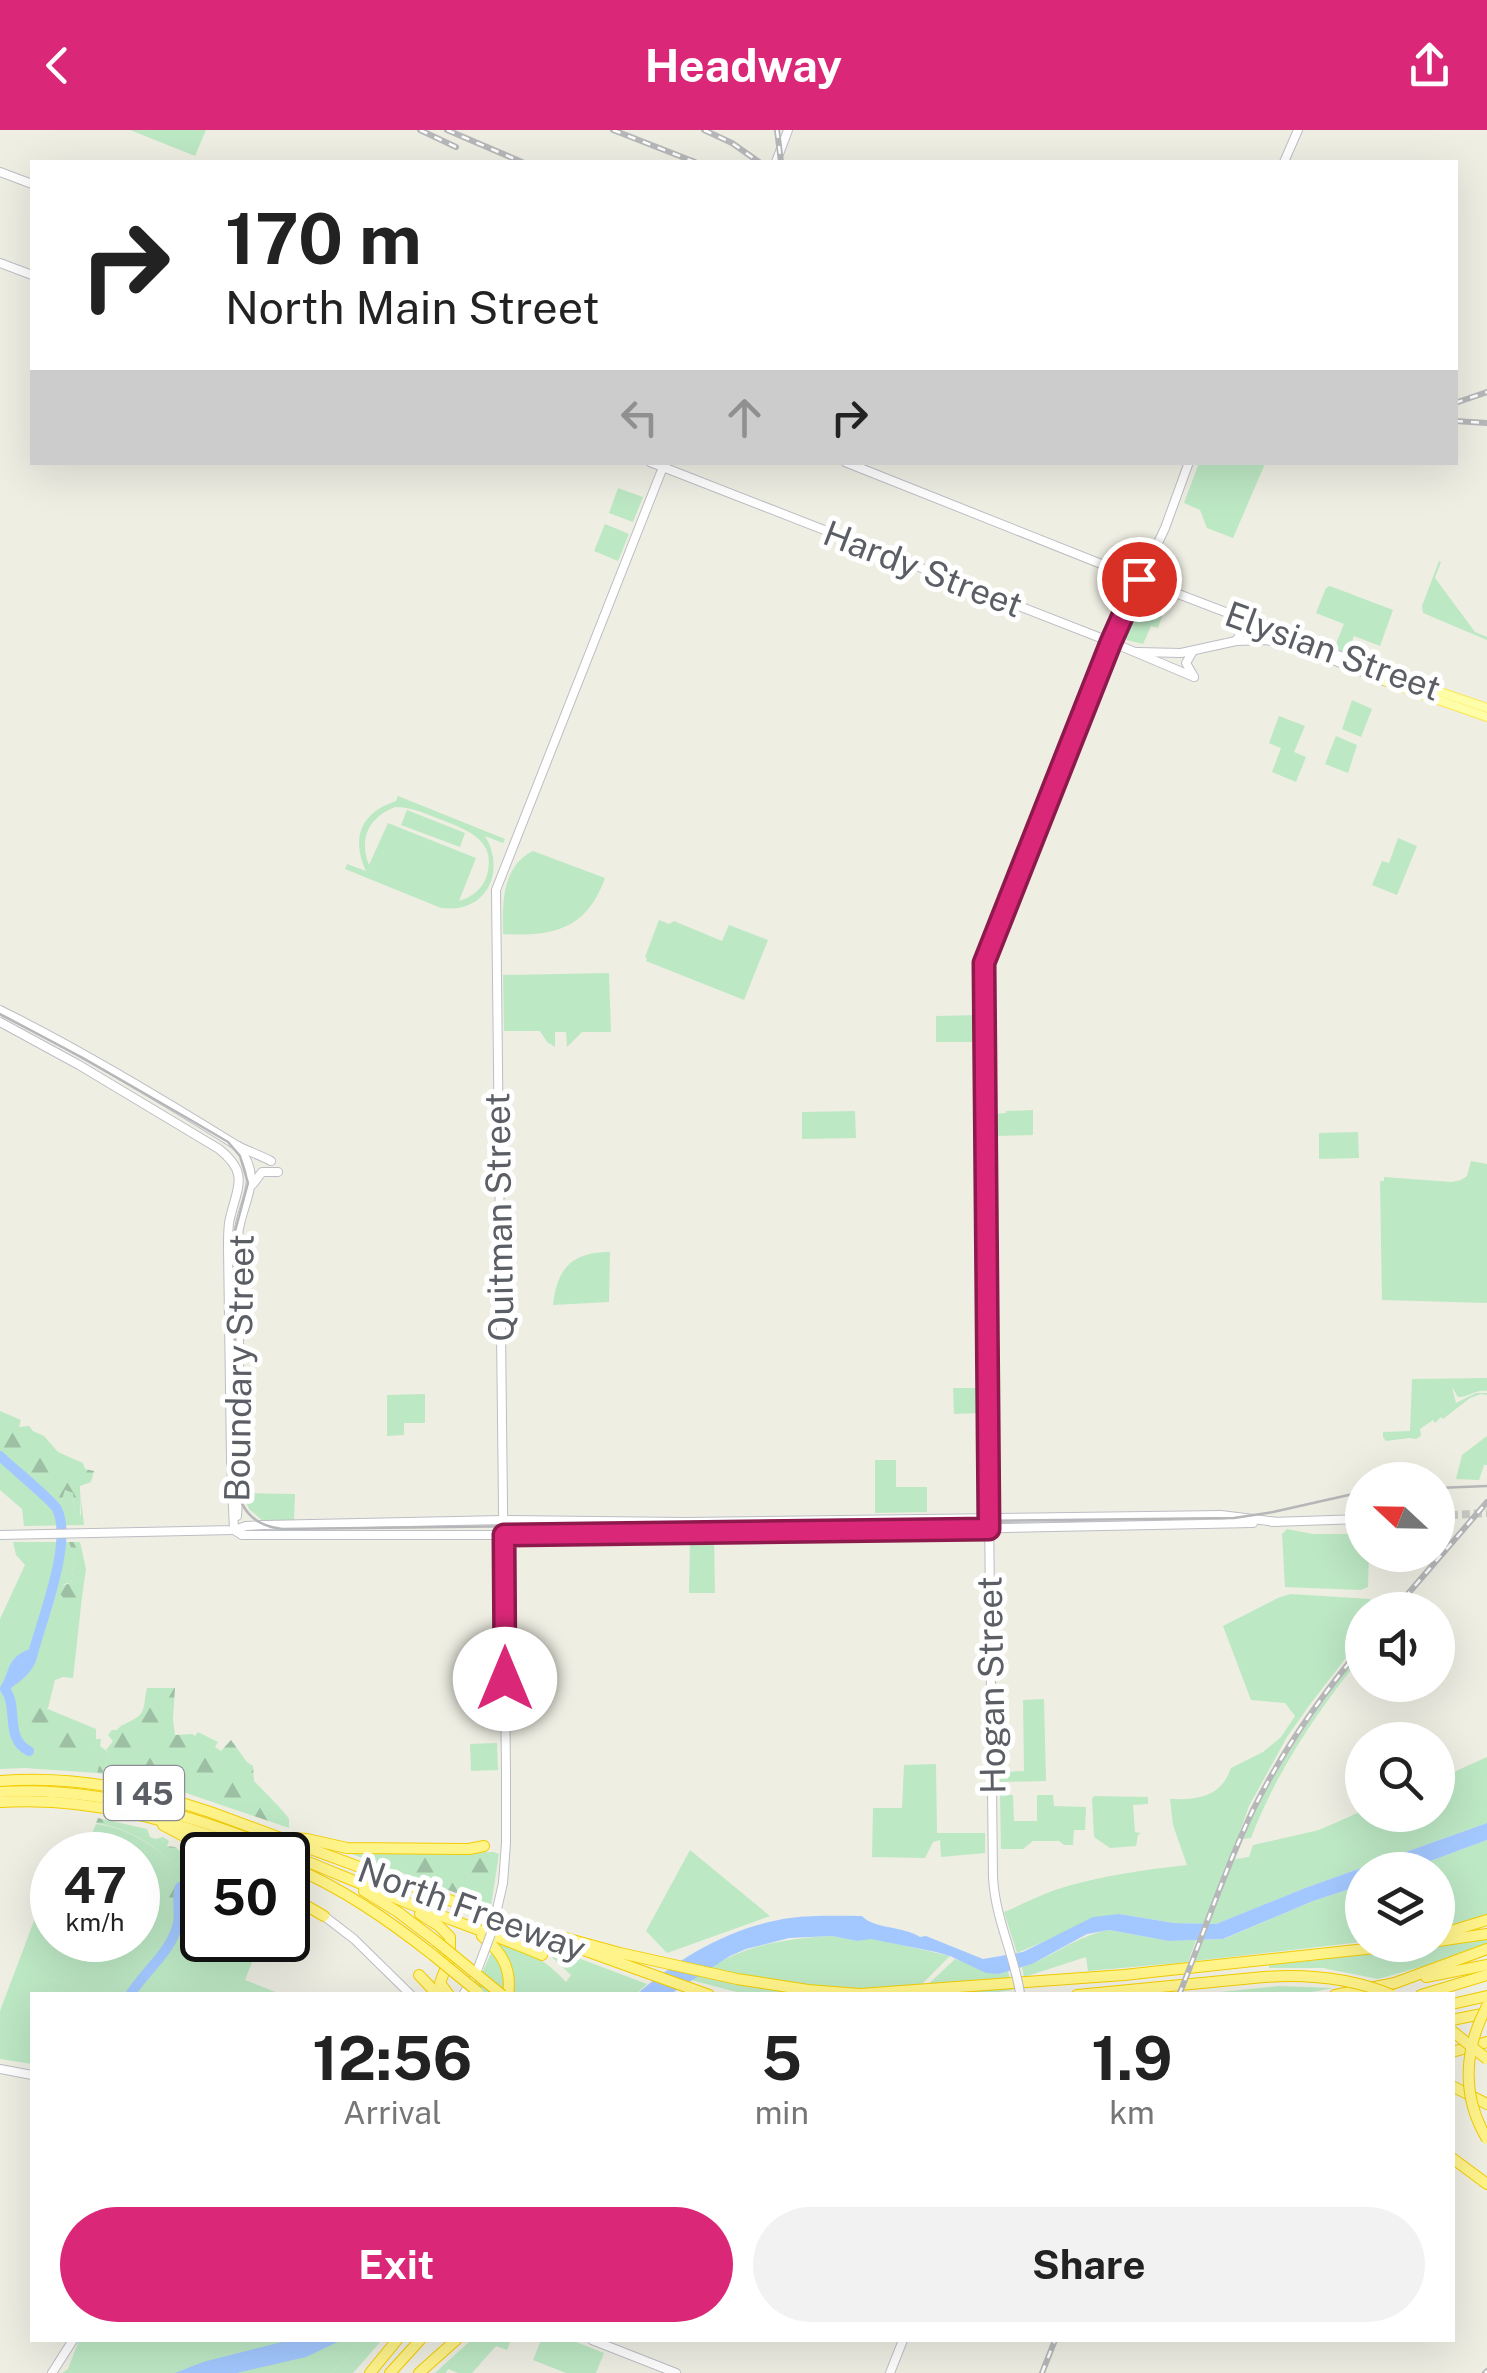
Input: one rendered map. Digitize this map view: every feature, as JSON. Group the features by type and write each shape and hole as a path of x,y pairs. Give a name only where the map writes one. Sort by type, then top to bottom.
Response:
{"highway":[{"name":"North Freeway","path":"0,1781 57,1780 124,1788 200,1808 265,1832"},
{"name":"North Freeway","path":"0,1792 65,1793 132,1802 182,1815 223,1832"},
{"name":"I 45","path":"0,1802 88,1804 150,1816 203,1832"},
{"path":"150,1816 180,1833"},
{"path":"310,1839 346,1848 484,1846"},
{"name":"North Freeway","path":"310,1849 703,1992"},
{"path":"310,1867 542,1955"},
{"path":"310,1869 370,1895 507,1991"},
{"name":"North Freeway","path":"310,1872 367,1906 478,1992"},
{"path":"394,1898 450,1937 450,1956 440,1983 447,1992"},
{"path":"310,1908 324,1916"},
{"path":"1455,1932 1487,1920"},
{"path":"456,1922 497,1949 506,1964 507,1991"},
{"path":"1455,1937 1487,1934"},
{"path":"1109,1992 1292,1976 1394,1989 1487,1949"},
{"path":"892,1992 1091,1978 1345,1950"},
{"path":"618,1958 829,1992"},
{"path":"1364,1992 1394,1989 1487,1965"},
{"path":"419,1975 435,1992"},
{"path":"1431,1992 1487,1975"},
{"path":"1169,1992 1208,1983"},
{"path":"1455,2003 1487,1996"},
{"path":"1455,2019 1487,2009"},
{"path":"1487,2009 1474,2034 1468,2067 1471,2101 1487,2139"},
{"path":"1455,2033 1487,2059"},
{"path":"1455,2051 1487,2042"},
{"path":"1455,2088 1487,2104"},
{"path":"1455,2160 1487,2184"},
{"path":"370,2373 396,2342"},
{"path":"390,2373 418,2342"},
{"path":"419,2373 454,2342"}],"main road":[{"path":"777,160 788,130"},
{"path":"1285,160 1298,130"},
{"path":"0,172 30,183"},
{"path":"0,263 30,274"},
{"name":"Hardy Street","path":"664,465 1194,677 1186,663 1194,651"},
{"name":"Quitman Street","path":"465,1992 492,1931 503,1884 506,1843 496,890 664,465"},
{"name":"Elysian Street","path":"853,465 1389,678"},
{"name":"Hogan Street","path":"1020,1992 993,1878 983,966 1111,642 1172,512 1187,465"},
{"path":"1146,567 1164,588"},
{"path":"1228,613 1241,626 1242,634 1236,641"},
{"name":"Elysian Street","path":"1133,651 1167,654 1236,641 1266,640 1298,646 1487,708"},
{"name":"Elysian Street","path":"1443,696 1487,717"},
{"path":"0,1010 132,1080 238,1146 271,1161"},
{"name":"Boundary Street","path":"0,1022 219,1149 237,1169 239,1191 230,1219 228,1248 234,1530"},
{"name":"Boundary Street","path":"234,1530 240,1459 238,1235 252,1188 249,1165 238,1146"},
{"path":"252,1188 262,1172 278,1172"},
{"path":"0,1534 503,1520 686,1522 1220,1515 1277,1522"},
{"path":"234,1530 242,1535 504,1535 1345,1520"},
{"path":"484,1846 506,1843"},
{"path":"324,1916 407,1992"},
{"path":"0,2068 30,2075"},
{"path":"52,2373 72,2342"},
{"path":"597,2342 676,2373"},
{"path":"890,2373 902,2342"}],"green space":[{"path":"130,130 206,130 195,156"},
{"path":"1198,465 1265,465 1233,538 1207,528 1200,510 1184,503"},
{"path":"618,488 643,497 633,522 609,513"},
{"path":"605,524 629,534 618,561 594,551"},
{"path":"1439,561 1435,578 1475,632 1487,640 1423,613 1422,606"},
{"path":"1330,586 1393,610 1380,646 1354,636 1347,654 1334,649 1344,624 1316,613"},
{"path":"1141,591 1167,601 1158,628 1151,626 1143,644 1127,640 1123,633"},
{"path":"1352,700 1372,709 1361,737 1342,729"},
{"path":"1279,716 1305,726 1294,752 1306,757 1296,782 1272,772 1281,748 1269,743"},
{"path":"1336,736 1357,745 1348,773 1325,764"},
{"path":"398,796 505,839 503,843 485,836 493,869 487,890 480,898 458,908 441,908 345,869 347,864 366,871 359,848 362,828 374,812 396,801","holes":["401,807 419,811 478,838 488,853 489,863 485,880 476,892 459,901 476,858 388,823 369,865 365,846 368,830 378,817"]},
{"path":"407,810 465,833 460,847 401,825"},
{"path":"1398,838 1417,846 1397,895 1372,885 1382,861 1389,863"},
{"path":"533,851 605,878 588,909 566,926 538,934 503,934 506,887 515,866"},
{"path":"659,920 669,924 674,921 722,941 729,925 768,940 744,1000 646,961"},
{"path":"609,973 611,1032 582,1032 567,1047 566,1032 555,1032 555,1047 540,1031 504,1031 503,975"},
{"path":"975,1015 975,1042 936,1042 936,1016"},
{"path":"1033,1110 1033,1135 993,1136 993,1114"},
{"path":"855,1111 856,1138 802,1139 802,1112"},
{"path":"1358,1132 1359,1158 1319,1159 1319,1133"},
{"path":"1471,1161 1487,1164 1487,1303 1382,1300 1380,1181 1384,1177 1452,1182 1467,1176"},
{"path":"610,1252 609,1302 553,1305 558,1281 569,1265 586,1255"},
{"path":"1487,1378 1487,1391 1479,1391 1458,1397 1452,1387 1456,1403 1476,1393 1487,1395 1470,1398 1443,1419 1435,1423 1433,1420 1420,1429 1421,1436 1416,1439 1386,1441 1383,1437 1383,1432 1410,1431 1412,1379"},
{"path":"953,1388 979,1388 979,1413 954,1414"},
{"path":"425,1394 425,1423 404,1423 404,1435 387,1436 387,1395"},
{"path":"0,1411 21,1420 19,1427 29,1426 58,1452 94,1471 91,1482 80,1486 80,1519 75,1517 73,1493 65,1490 57,1505 47,1495 28,1487 22,1473 0,1458"},
{"path":"1487,1436 1487,1465 1479,1480 1456,1479 1462,1455"},
{"path":"2,1457 22,1473 28,1487 57,1505 65,1490 73,1493 75,1517 81,1515 80,1490 84,1525 24,1526 22,1509 0,1490"},
{"path":"875,1460 896,1460 896,1487 927,1487 927,1512 875,1513"},
{"path":"243,1493 295,1494 294,1520 263,1521 249,1509"},
{"path":"1287,1529 1345,1534 1345,1572 1368,1572 1368,1587 1285,1587 1282,1534"},
{"path":"692,1536 714,1537 715,1593 689,1593"},
{"path":"13,1542 69,1542 75,1559 71,1584 61,1586 82,1597 73,1678 55,1680 45,1709 87,1753 100,1746 109,1753 105,1766 99,1766 97,1773 0,1769 0,1619 25,1565 16,1555"},
{"path":"69,1542 80,1542 86,1569 82,1597 68,1604 58,1591 71,1583 75,1559"},
{"path":"1291,1594 1345,1597 1345,1659 1287,1737 1249,1806 1230,1860 1249,1857 1253,1845 1319,1830 1345,1819 1345,1832 1455,1832 1455,1771 1487,1757 1487,1823 1406,1852 1345,1852 1345,1874 1216,1924 1174,1923 1119,1914 1017,1953 1004,1912 1087,1881 1187,1865 1173,1825 1170,1799 1190,1799 1215,1791 1231,1768 1263,1752 1281,1737 1295,1716 1285,1703 1251,1700 1223,1626"},
{"path":"1345,1673 1286,1766 1251,1838 1243,1839 1267,1789"},
{"path":"147,1688 175,1688 175,1735 195,1736 198,1732 218,1742 215,1747 221,1751 231,1740 253,1766 254,1781 289,1819 289,1828 186,1793 97,1773 99,1766 105,1766 109,1753 106,1750 113,1741 108,1735 140,1715"},
{"path":"1044,1699 1046,1781 1000,1782 1000,1772 1024,1771 1023,1700"},
{"path":"43,1707 96,1729 100,1746 88,1753 44,1746 33,1740 32,1709"},
{"path":"497,1743 498,1770 471,1771 470,1744"},
{"path":"936,1764 937,1833 985,1833 985,1853 941,1857 940,1840 933,1842 925,1858 872,1857 873,1808 902,1808 904,1765"},
{"path":"1000,1795 1013,1795 1014,1821 1037,1821 1037,1795 1053,1795 1054,1806 1086,1807 1085,1830 1074,1830 1073,1845 1033,1841 1023,1849 1001,1849"},
{"path":"1094,1796 1148,1797 1148,1804 1133,1805 1135,1832 1141,1833 1136,1846 1110,1848 1094,1837"},
{"path":"98,1818 148,1832 125,1832 96,1823"},
{"path":"96,1824 124,1832 93,1832"},
{"path":"160,1838 169,1841 167,1846 180,1851 180,1867 160,1852"},
{"path":"1487,1840 1487,1916 1455,1926 1455,1852"},
{"path":"690,1850 770,1916 667,1953 646,1931"},
{"path":"160,1852 180,1867 180,1883 161,1923 180,1925 180,1962 252,1962 245,1980 275,1992 30,1992 30,2064 0,2059 0,2011 30,1931 30,1962 160,1962"},
{"path":"349,1853 499,1854 491,1906"},
{"path":"180,1882 180,1925 161,1924 165,1886 178,1886"},
{"path":"1345,1891 1345,1944 1195,1961 1203,1940 1224,1939"},
{"path":"1109,1930 1169,1941 1196,1940 1188,1962 1088,1971 1086,1957 1024,1977 1022,1967"},
{"path":"871,1938 950,1956 914,1992 737,1992 691,1980 741,1952 793,1940"},
{"path":"1487,1939 1487,1943 1455,1955 1455,1944"},
{"path":"497,1940 542,1961 566,1982 571,1975 541,1944 647,1984 638,1992 473,1992"},
{"path":"1345,1957 1345,1962 1435,1962 1378,1979 1323,1968 1269,1965"},
{"path":"955,1959 999,1974 1008,1971 1012,1990 999,1992 920,1992"},
{"path":"1279,1986 1333,1988 1312,1992 1220,1992"},
{"path":"78,2342 360,2342 331,2373 62,2373 68,2369"},
{"path":"360,2342 380,2342 353,2373 331,2373"},
{"path":"469,2342 510,2342 507,2350 496,2346 472,2373 448,2369 446,2373 435,2373"},
{"path":"540,2342 576,2342 604,2353 596,2373 566,2373 533,2360"}],"water":[{"path":"1487,1823 1487,1840 1455,1852 1406,1852"},
{"path":"1345,1874 1345,1891 1223,1939 1169,1941 1109,1930 1087,1934 1032,1964 999,1974 986,1973 936,1952 871,1939 789,1938 730,1956 674,1992 640,1992 707,1945 748,1928 790,1918 862,1916 983,1959 1023,1952 1093,1917 1119,1914 1174,1923 1216,1924"},
{"path":"282,2342 338,2342 306,2357 237,2373 175,2373"}],"waterway":[{"path":"0,1456 54,1505 61,1523 59,1560 33,1653 16,1664 5,1689 17,1739 29,1751"},
{"path":"9,1683 24,1670 33,1653"},
{"path":"132,1992 173,1937 180,1887"}],"tunnel":[{"path":"1455,1515 1487,1513"}],"tram line":[{"path":"0,1014 228,1142 240,1156 248,1183 234,1235 237,1487 246,1510 265,1525 282,1529 1234,1518 1345,1496"},
{"path":"1455,1487 1487,1486"}],"railway":[{"path":"420,130 456,147"},
{"path":"447,130 517,160"},
{"path":"613,130 690,160"},
{"path":"704,130 756,160"},
{"path":"777,130 781,160"},
{"path":"1458,402 1487,392"},
{"path":"1458,421 1487,423"},
{"path":"1410,1592 1487,1502"},
{"path":"1180,1992 1265,1786 1345,1669"},
{"path":"1042,2373 1054,2342"}],"route":[{"path":"505,1679 504,1535 989,1529 984,963 1139,579"}]}
